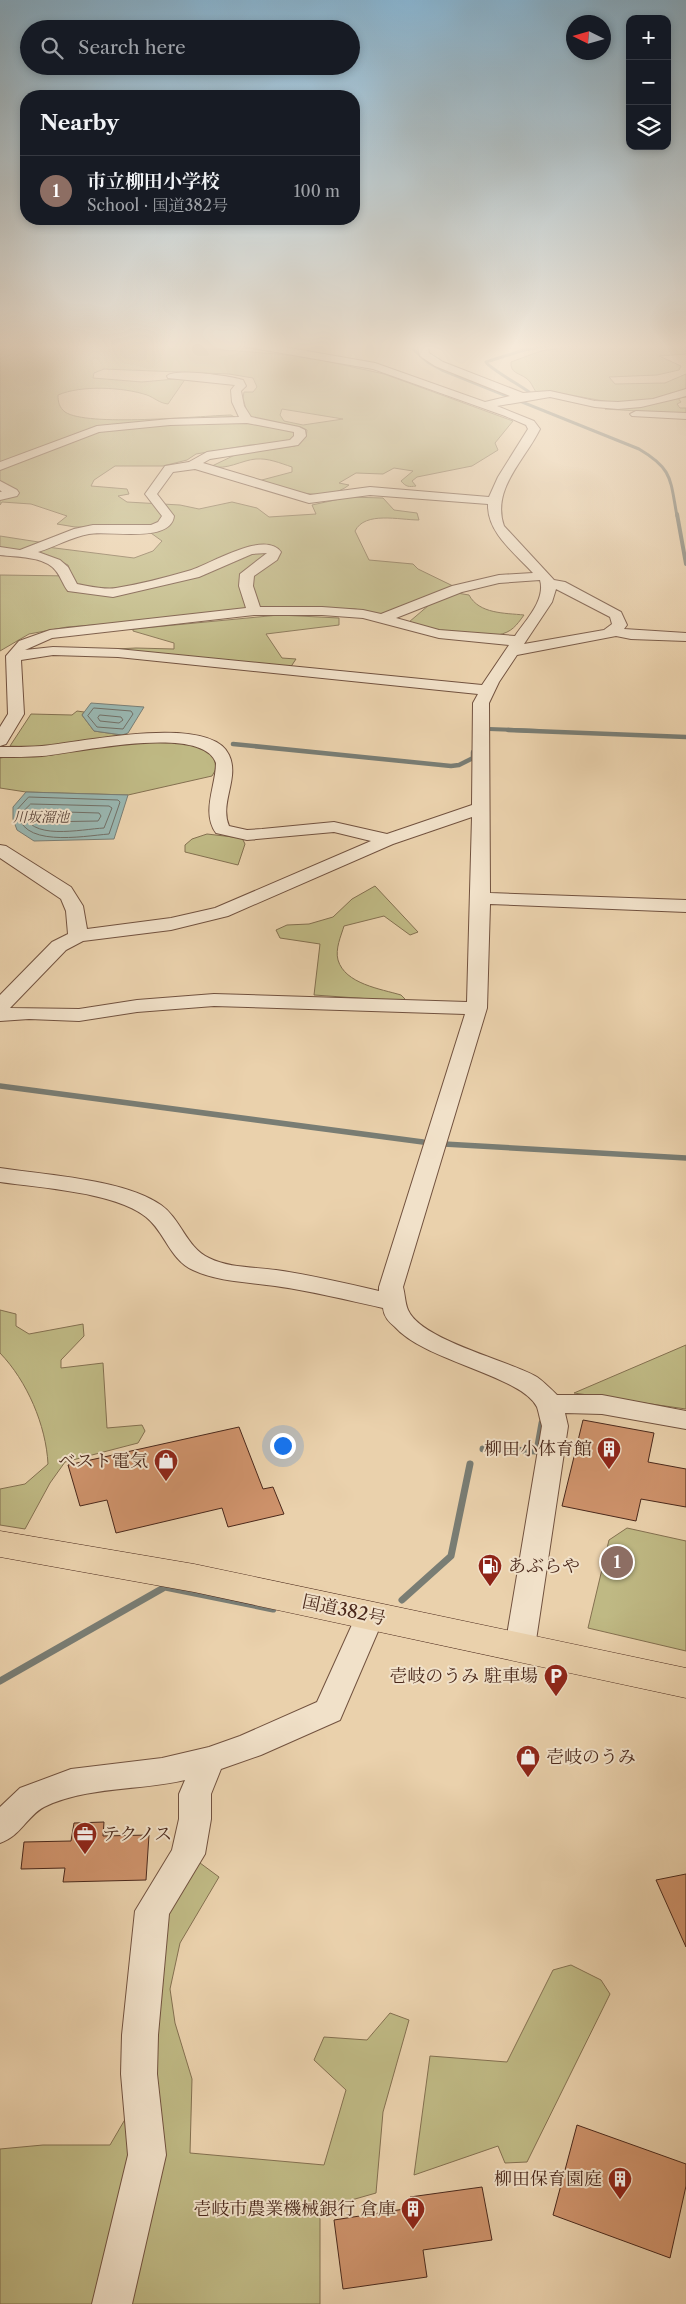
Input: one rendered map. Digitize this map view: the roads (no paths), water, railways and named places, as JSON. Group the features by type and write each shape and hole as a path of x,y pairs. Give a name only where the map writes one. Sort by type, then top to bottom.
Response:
{"highway":[{"name":"国道382号","path":"0,1544 140,1567 686,1683"}],"street":[{"path":"0,466 40,451"},
{"path":"197,465 197,461 207,456 237,451"},
{"path":"520,1647 555,1426 552,1405 538,1391 506,1373 424,1339 403,1325 390,1302 391,1288 477,1008 481,898 481,703 486,690 545,602 549,590 546,580 498,527 494,518 492,501 498,487 524,451"},
{"path":"21,554 50,544 73,532 103,528 145,530 162,525 168,519 168,516 151,494 153,489 169,470 197,465 309,499 324,499 346,493 372,491 492,501"},
{"path":"0,485 13,493 0,496"},
{"path":"0,552 37,556 55,563 63,570 67,581 73,588 113,593 194,574 250,550 271,549 274,552 272,557 247,574 246,586 254,611"},
{"path":"382,620 457,588 499,579 546,580 560,585 616,615 620,625 614,631"},
{"path":"0,741 16,714 13,656 24,645 50,634 254,611 344,612 439,634 515,646 614,631 630,635 686,637"},
{"path":"13,656 53,651 118,653 486,690"},
{"path":"0,752 42,751 156,737 204,742 218,750 222,756 224,766 217,817 222,829 234,833 256,834 302,828 335,827 388,840"},
{"path":"0,1007 59,946 78,936 171,924 221,912 388,840 481,808"},
{"path":"0,850 72,898 76,907 78,936"},
{"path":"481,898 686,906"},
{"path":"0,1015 29,1013 79,1015 137,1006 214,1000 477,1008"},
{"path":"0,1174 109,1192 143,1203 155,1211 167,1225 178,1244 200,1264 316,1285 390,1302"},
{"path":"552,1405 571,1402 598,1405 686,1420"},
{"path":"0,1829 31,1798 71,1784 162,1772 209,1760 250,1746 329,1711 370,1615"},
{"path":"112,2304 147,2154 139,2074 140,2035 152,1911 188,1854 196,1794 209,1760"}],"water":[{"path":"91,703 144,707 128,733 122,735 94,731 82,715"},
{"name":"川坂溜池","path":"26,792 128,795 114,839 34,841 17,830 13,819 13,807"}],"waterway":[{"path":"641,451 658,463 668,476 677,516"},
{"path":"677,514 686,564"},
{"path":"489,729 538,731"},
{"path":"508,730 686,737"},
{"path":"233,744 451,766 459,765 473,758 473,752"},
{"path":"0,1086 423,1142"},
{"path":"444,1144 686,1158"},
{"path":"483,1449 537,1451 542,1423"},
{"path":"402,1600 451,1556 470,1464"},
{"path":"0,1681 165,1587 273,1609"}],"place":[{"name":"柳田小体育館","path":"609,1470"},
{"name":"ベスト電気","path":"166,1482"},
{"name":"市立柳田小学校","path":"617,1562"},
{"name":"あぶらや","path":"490,1587"},
{"name":"壱岐のうみ 駐車場","path":"556,1697"},
{"name":"壱岐のうみ","path":"528,1778"},
{"name":"テクノス","path":"85,1855"},
{"name":"柳田保育園庭","path":"620,2200"},
{"name":"壱岐市農業機械銀行 倉庫","path":"413,2230"}]}
